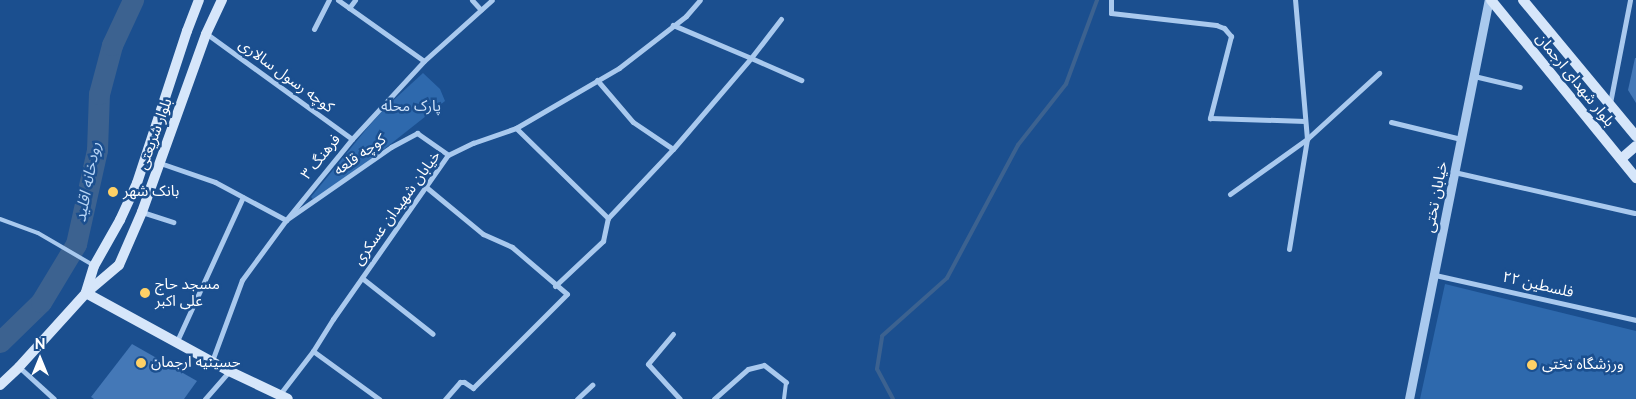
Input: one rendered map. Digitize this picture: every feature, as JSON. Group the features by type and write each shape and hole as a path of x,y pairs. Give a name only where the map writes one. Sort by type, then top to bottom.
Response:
{"main road":[{"path":"200,0 187,31 137,183 120,220 94,266 86,293 229,371 284,397"},
{"name":"بلوار شریعتی","path":"0,385 19,367 86,293 119,265 142,212 206,34 222,0"},
{"name":"بلوار شهدای ارجمان","path":"1490,0 1636,178"},
{"name":"بلوار شهدای ارجمان","path":"1523,0 1636,136"},
{"path":"1621,159 1636,146"}],"street":[{"path":"314,29 329,0"},
{"path":"338,0 424,61"},
{"path":"349,8 355,0"},
{"path":"472,0 481,10"},
{"name":"فرهنگ ۳","path":"212,361 242,280 286,220 352,139 424,61 492,0"},
{"name":"خیابان شهیدان عسکری","path":"284,397 362,278 448,155 473,143 516,128 597,80 646,48 686,16 700,0"},
{"path":"1111,0 1111,13 1216,25 1224,28 1231,36 1210,118 1305,121"},
{"path":"1289,248 1307,139 1296,0"},
{"name":"خیابان تختی","path":"1409,399 1490,0"},
{"path":"1610,103 1630,0"},
{"path":"555,286 603,241 608,218 673,149 751,58 781,19"},
{"path":"673,25 801,80"},
{"name":"کوچه رسول سالاری","path":"206,34 352,139"},
{"path":"1230,194 1307,139 1378,73"},
{"path":"1474,76 1520,86"},
{"path":"597,80 633,122 673,149"},
{"path":"1391,122 1461,139"},
{"path":"516,128 608,218"},
{"name":"کوچه قلعه","path":"286,220 391,147 417,133 448,155"},
{"path":"160,163 215,182 286,220"},
{"path":"1454,172 1634,213"},
{"path":"426,187 483,234 512,247 555,286 567,294 473,388 464,382 460,382 445,399"},
{"path":"176,341 243,197"},
{"path":"142,212 173,222"},
{"name":"فلسطین ۲۲","path":"1435,275 1636,320"},
{"path":"362,278 433,334"},
{"path":"672,334 648,364 680,399"},
{"path":"313,351 380,399"},
{"path":"714,399 748,369 764,365 786,382"},
{"path":"19,367 54,399"},
{"path":"205,399 229,371"},
{"path":"577,399 592,385"}],"lane":[{"path":"0,219 38,233 94,266"},
{"path":"784,399 786,382"}],"green space":[{"name":"پارک محله","path":"423,73 440,89 445,101 316,203 311,197 368,127 386,107"},
{"name":"ورزشگاه تختی","path":"1445,284 1636,331 1636,399 1420,399"}],"building":[{"path":"1636,58 1636,103 1628,90"},
{"name":"حسینیه ارجمان","path":"132,344 197,381 184,399 94,399 91,397"}],"waterway":[{"name":"رودخانه اقلید","path":"0,342 41,302 76,244 97,150 99,94 112,45 133,0"},
{"path":"893,399 877,369 882,336 947,278 1018,145 1066,84 1097,0"}],"place":[{"name":"بانک شهر","path":"113,192"},
{"name":"مسجد حاج علی اکبر","path":"145,293"},
{"name":"حسینیه ارجمان","path":"141,363"},
{"name":"ورزشگاه تختی","path":"1532,365"}]}
